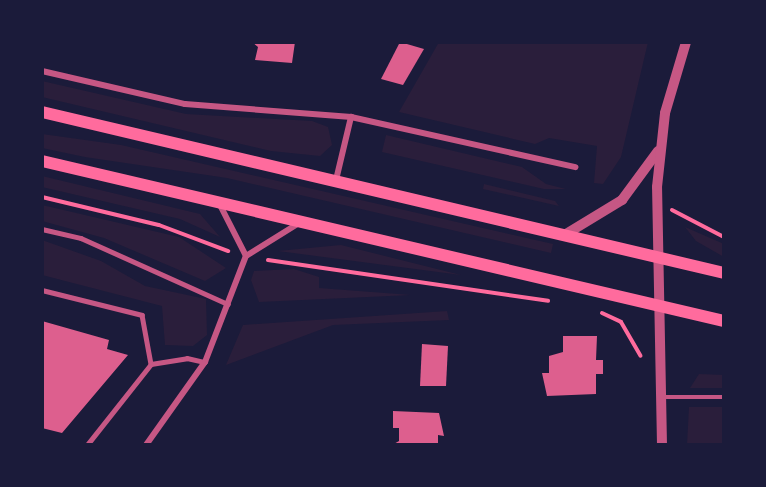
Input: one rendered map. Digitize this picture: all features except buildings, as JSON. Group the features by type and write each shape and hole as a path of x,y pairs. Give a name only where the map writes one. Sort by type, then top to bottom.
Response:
{"main road":[{"path":"42,112 724,273"},
{"path":"42,160 724,321"}],"street":[{"path":"662,445 658,256 660,148 672,81 686,42"},
{"path":"42,71 185,104 351,117 575,167"},
{"path":"336,180 351,117"},
{"path":"566,234 622,200 660,148"},
{"path":"218,202 246,256"},
{"path":"146,445 206,362 246,256 302,221"}],"lane":[{"path":"42,228 81,238 229,304"},
{"path":"42,290 142,315 151,364"},
{"path":"87,445 151,364 187,358 206,362"},
{"path":"661,397 724,397"}],"path":[{"path":"42,197 159,225 246,256 554,302"},
{"path":"681,210 724,237"},
{"path":"593,311 621,322 642,358"}],"shaded area":[{"path":"439,42 648,42 621,157 603,184 594,183 597,146 549,138 535,144 399,112"},
{"path":"42,81 186,114 312,121 328,127 332,145 320,156 271,151 42,97"},
{"path":"42,134 121,145 553,244 551,253 227,178 85,157 42,148"},
{"path":"386,135 522,167 546,184 566,189 544,189 382,152"},
{"path":"42,176 200,214 220,237 180,219 42,187"},
{"path":"484,184 555,201 559,206 483,189"},
{"path":"42,205 179,237 226,268 205,281 104,238 42,221"},
{"path":"685,227 724,244 724,257 696,241"},
{"path":"42,240 101,261 145,286 206,299 207,335 193,346 165,345 162,306 42,275"},
{"path":"341,245 461,275 278,251"},
{"path":"294,269 319,277 319,288 411,295 259,302 251,280 254,271"},
{"path":"447,311 449,320 333,325 226,365 243,325"},
{"path":"699,374 724,375 724,388 690,388"},
{"path":"689,407 724,407 724,445 687,445"}]}
